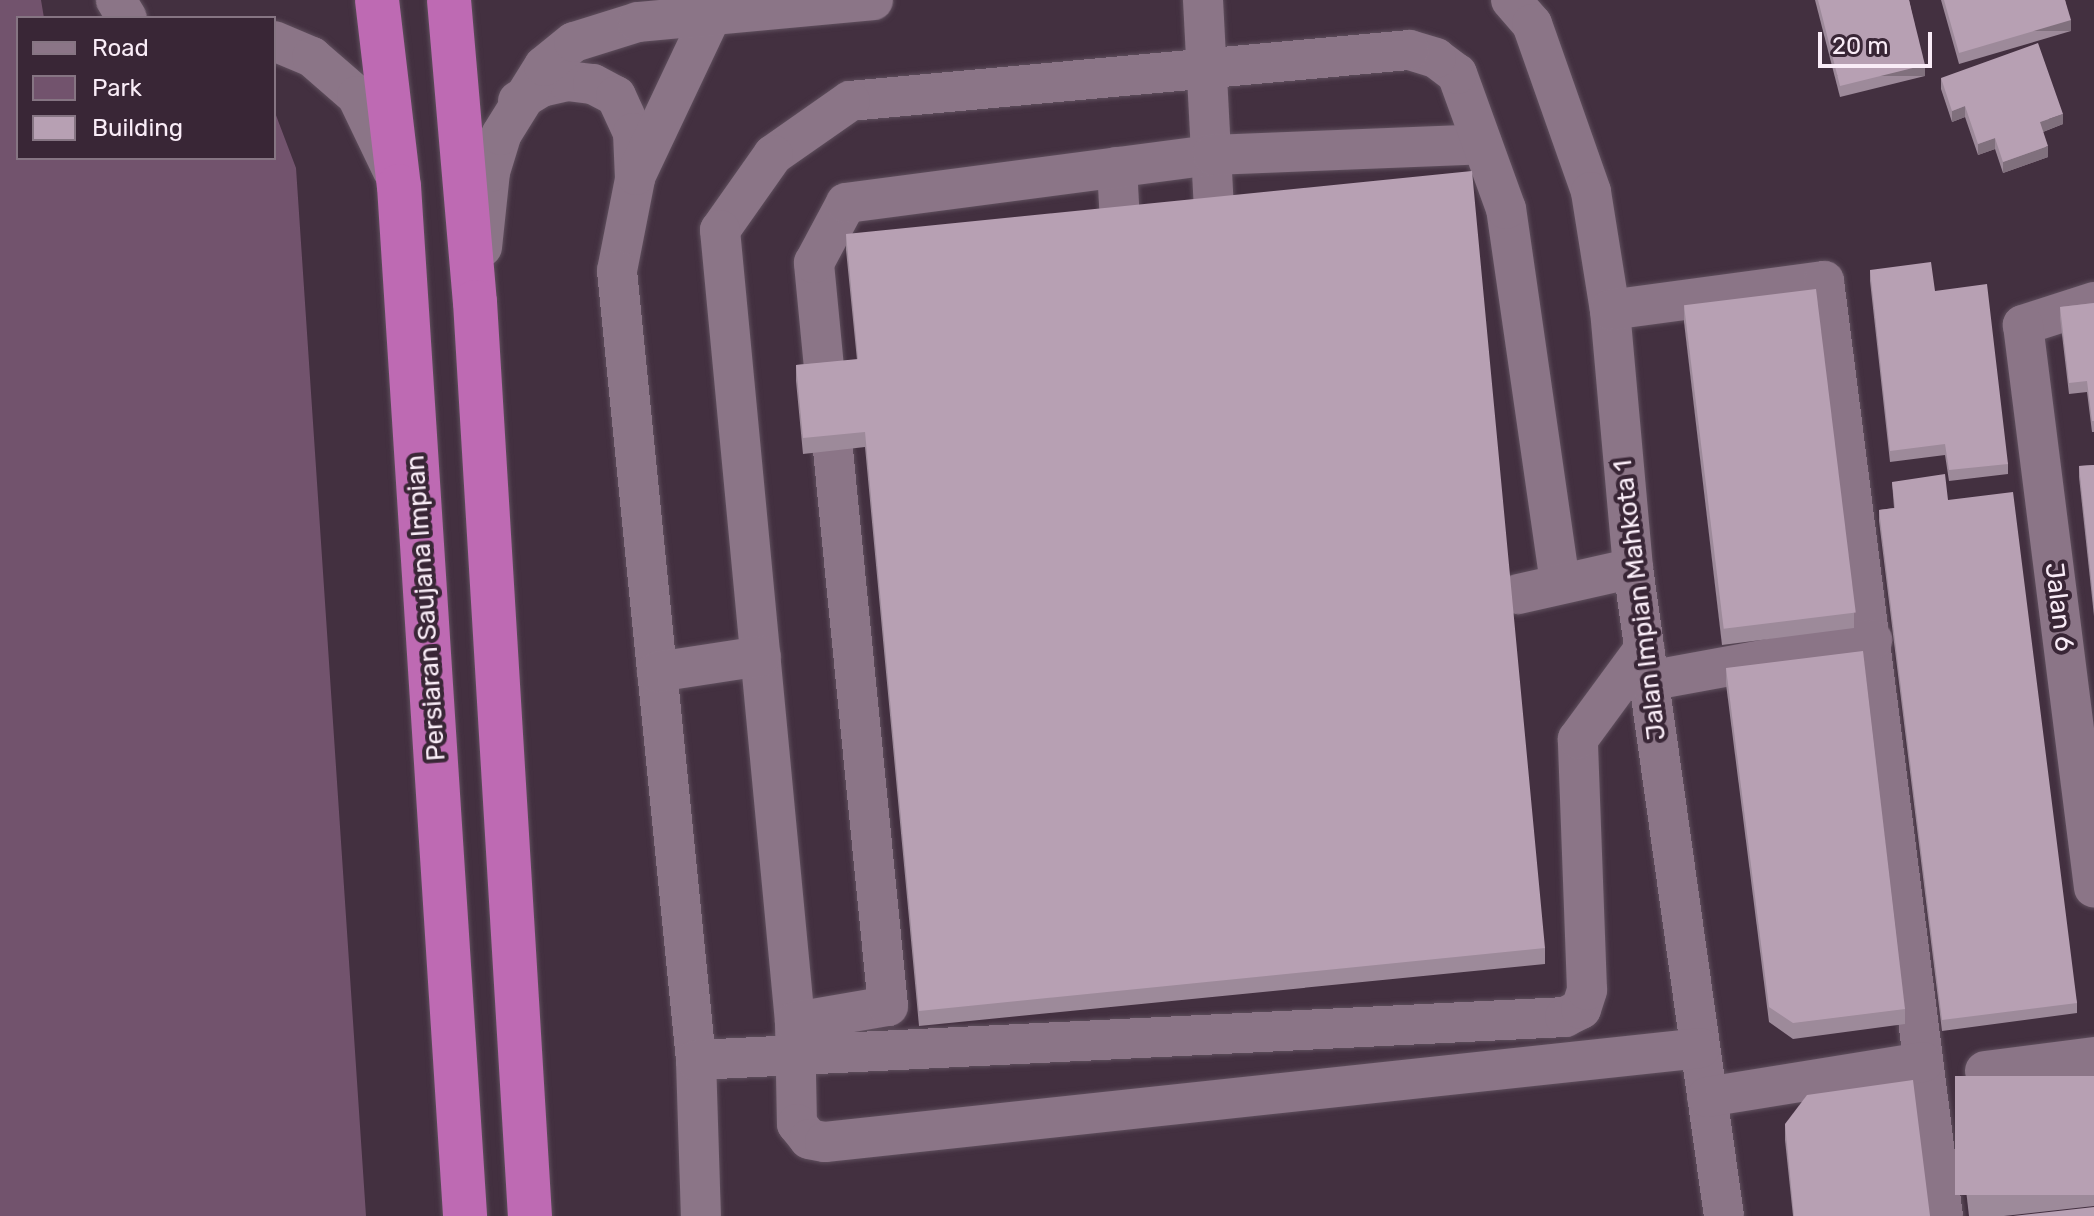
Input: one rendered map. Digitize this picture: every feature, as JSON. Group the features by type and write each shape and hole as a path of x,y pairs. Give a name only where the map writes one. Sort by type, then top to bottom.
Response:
{"highway":[{"name":"Persiaran Saujana Impian","path":"377,0 399,186 465,1216"},
{"path":"449,0 475,302 519,1074 530,1216"}],"street":[{"path":"475,302 490,172 518,101 544,66 574,42 627,24 712,7 873,0"},
{"path":"1203,0 1214,213"},
{"name":"Jalan Impian Mahkota 1","path":"1511,0 1532,24 1586,177 1610,310 1633,568 1724,1216"},
{"path":"701,1216 696,1060 617,271 635,179 712,7"},
{"path":"276,42 312,57 357,96 399,186"},
{"path":"1560,583 1506,209 1457,74 1436,58 1409,50 850,101 773,155 720,230 796,1040 797,1124 809,1139 825,1142 1700,1048"},
{"path":"518,101 541,87 567,81 593,84 616,96 633,133 635,179"},
{"path":"825,378 814,263 846,203 1213,155 1482,144"},
{"path":"1117,167 1120,223"},
{"path":"1610,310 1824,281 1943,1216"},
{"name":"Jalan 6","path":"2094,302 2023,325 2094,888"},
{"path":"696,1060 796,1040 888,1006 833,450"},
{"path":"1518,594 1633,568"},
{"path":"796,1040 1565,1017 1581,1009 1587,990 1578,739 1646,665 1872,640"},
{"path":"657,672 761,656"},
{"path":"1985,1071 2094,1057"},
{"path":"1707,1097 1923,1062"}],"green space":[{"path":"0,0 41,0 44,16 16,16 16,160 276,160 276,115 296,168 366,1216 0,1216"}],"building":[{"path":"1818,0 1909,0 1925,65 1840,86"},
{"path":"1944,0 2065,0 2071,20 1959,53"},
{"path":"2038,43 2063,114 2040,122 2048,146 2003,162 1995,138 1978,144 1965,106 1952,111 1941,78"},
{"path":"1472,171 1545,948 919,1011 865,432 803,438 796,365 858,359 846,234"},
{"path":"1931,262 1935,291 1987,284 2008,464 1949,470 1945,444 1890,451 1870,270"},
{"path":"1816,289 1856,613 1724,629 1684,305"},
{"path":"2094,303 2092,421 2087,381 2069,383 2060,307"},
{"path":"2094,465 2094,605 2079,466"},
{"path":"1945,474 1948,500 2013,492 2077,1003 1942,1020 1879,510 1895,508 1892,482"},
{"path":"1863,651 1905,1009 1793,1023 1769,1007 1726,668"},
{"path":"1955,1076 2094,1076 2094,1195 1955,1195"},
{"path":"1913,1080 1930,1216 1794,1216 1785,1124 1807,1095"},
{"path":"2094,1207 2094,1216 2013,1216"}]}
